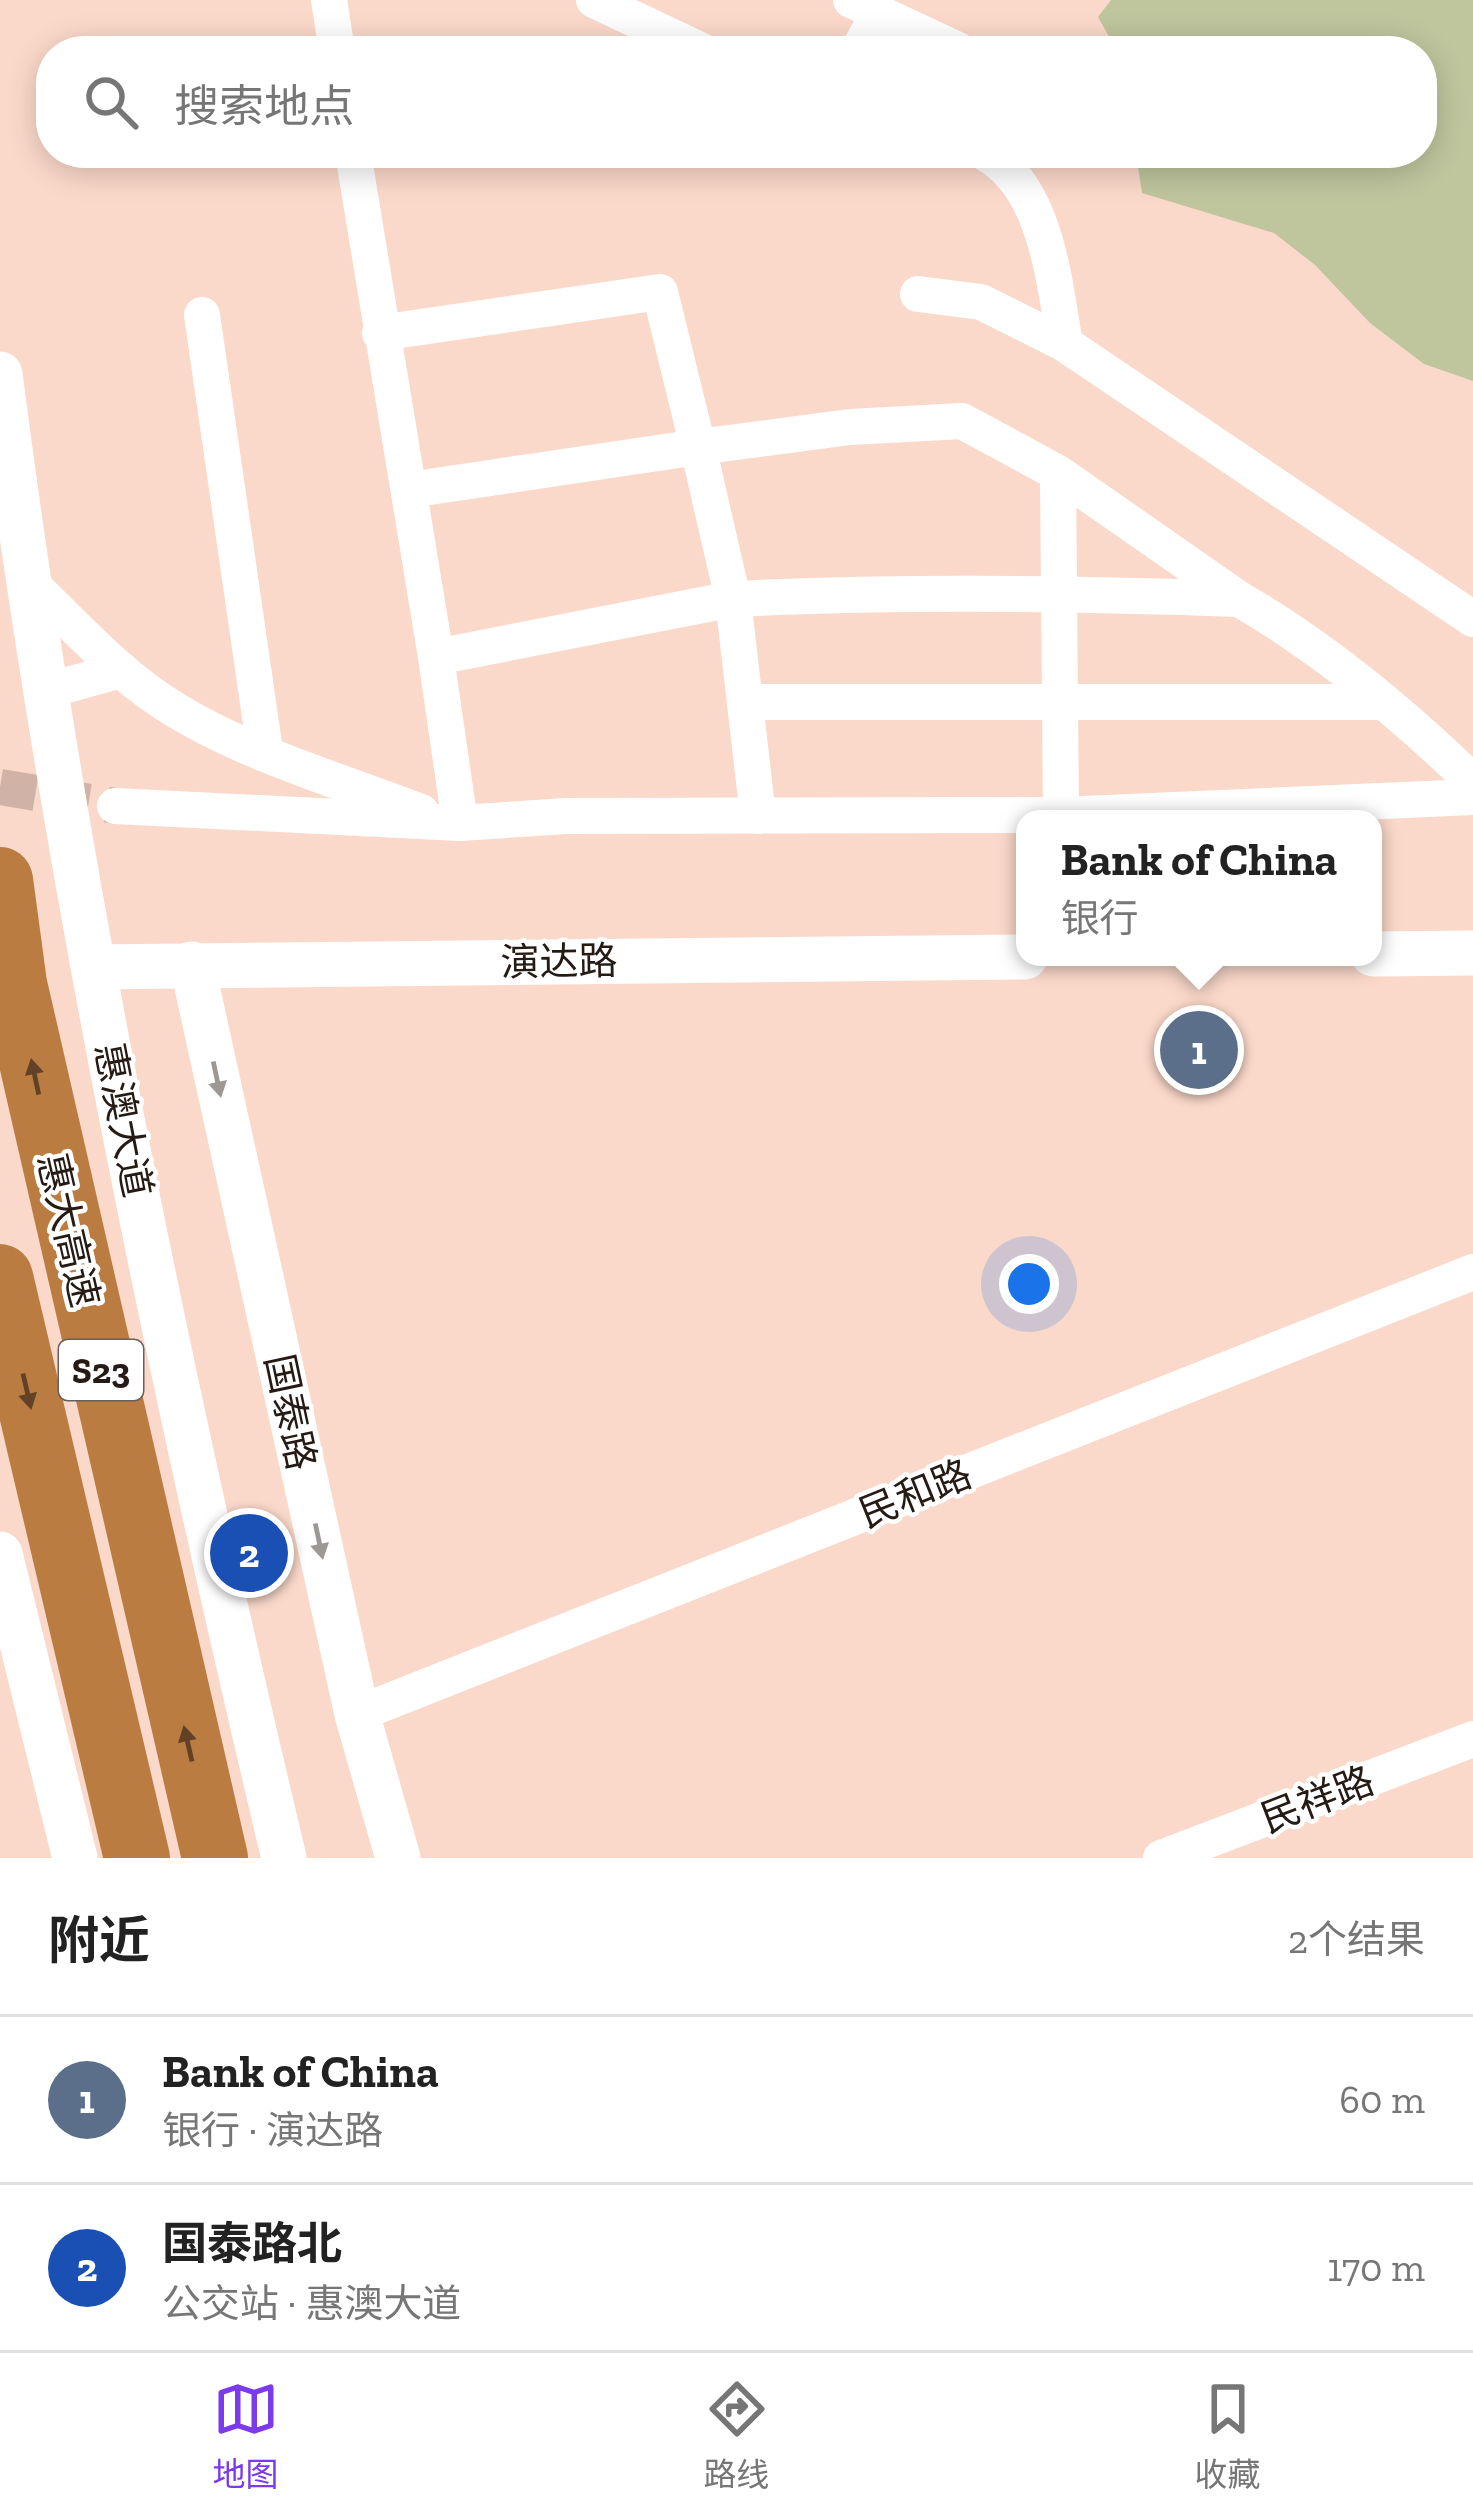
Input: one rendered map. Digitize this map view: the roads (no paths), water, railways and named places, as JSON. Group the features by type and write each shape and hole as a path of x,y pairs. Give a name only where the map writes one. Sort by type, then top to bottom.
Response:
{"highway":[{"name":"惠大高速","path":"0,880 14,984 59,1191 214,1858"},
{"name":"惠大高速","path":"0,1277 136,1858"}],"street":[{"path":"594,0 670,36"},
{"path":"338,36 341,2"},
{"path":"865,7 928,36"},
{"path":"354,168 436,657 454,823"},
{"path":"1007,168 1045,231 1065,344"},
{"path":"380,333 660,292 733,599 758,816"},
{"path":"918,294 981,302 1065,344 1473,619"},
{"path":"202,315 265,751"},
{"name":"惠澳大道","path":"0,374 26,580 94,967 200,1501 284,1858"},
{"path":"409,490 850,427 962,422 1058,473 1282,624 1417,728 1473,782"},
{"path":"1058,473 1061,810"},
{"path":"26,580 121,670 203,726 454,823"},
{"path":"436,657 733,599 845,593 1060,592 1239,599"},
{"path":"46,692 121,670"},
{"path":"745,702 1383,702"},
{"path":"1175,810 1473,797"},
{"path":"115,806 454,823 566,816 1016,815"},
{"path":"1382,954 1473,953"},
{"name":"演达路","path":"94,967 1016,957"},
{"name":"国泰路","path":"192,964 357,1714 398,1858"},
{"name":"民和路","path":"357,1714 1473,1272"},
{"path":"0,1554 75,1858"},
{"name":"民祥路","path":"1161,1858 1473,1739"}],"tunnel":[{"path":"0,787 115,806"}],"place":[{"name":"Bank of China","path":"1199,1050"},
{"name":"国泰路北","path":"249,1553"}]}
